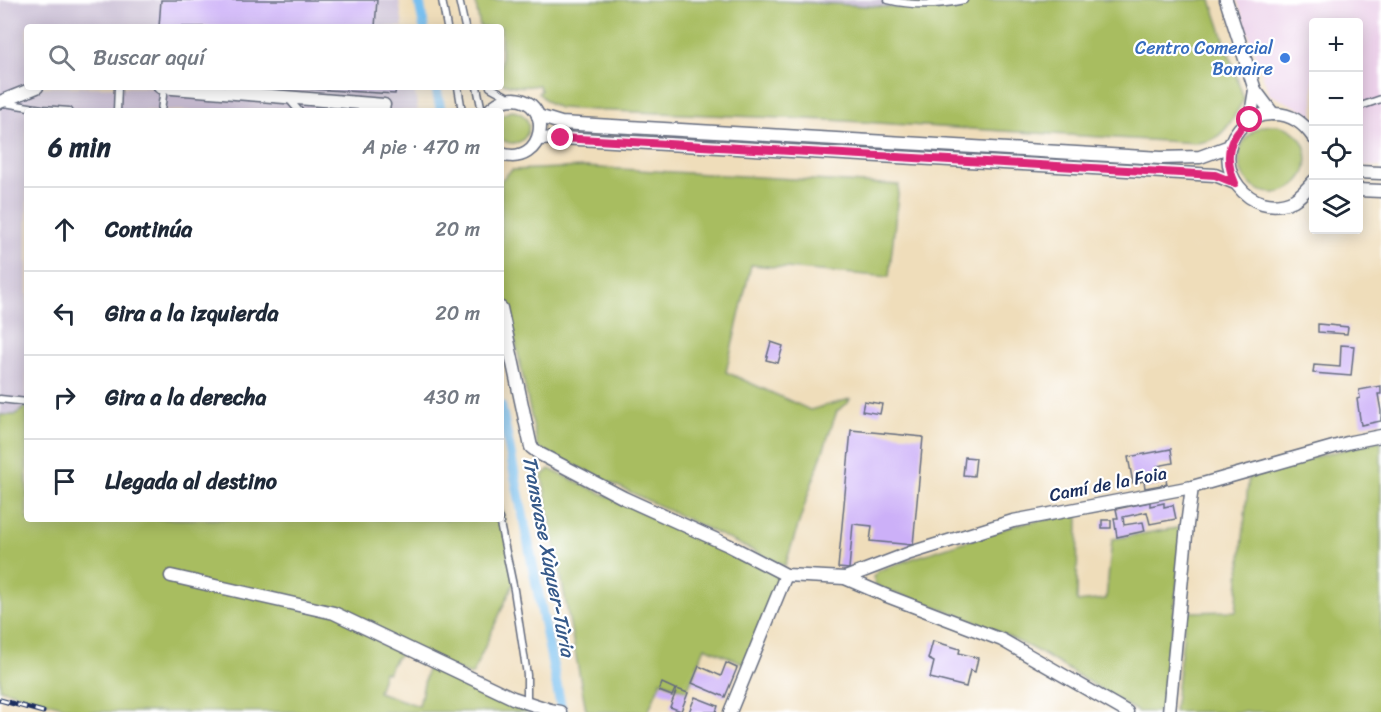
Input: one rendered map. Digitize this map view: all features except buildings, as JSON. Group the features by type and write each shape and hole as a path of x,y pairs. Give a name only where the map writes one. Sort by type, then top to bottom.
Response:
{"street":[{"path":"1226,0 1255,90 1273,114"},
{"path":"0,102 30,90"},
{"path":"196,90 384,105"},
{"path":"1250,120 1255,90"},
{"path":"492,108 505,100 521,100 534,109 540,124 538,140 533,147 525,153 504,158"},
{"path":"1309,131 1303,122 1287,116 1261,115 1250,120 1238,131 1230,146 1228,159 1235,183 1255,200 1268,204 1281,204 1294,200 1309,191"},
{"path":"538,116 561,123 1161,158 1200,157 1230,146"},
{"path":"538,140 573,139 1215,175 1235,183"},
{"path":"1363,172 1381,173"},
{"path":"1363,190 1381,191"},
{"path":"504,322 531,447 540,454 624,498 728,545 786,575 845,579 1002,640 1127,712"},
{"name":"Camí de la Foia","path":"845,579 910,554 1013,520 1192,487 1351,442 1381,436"},
{"path":"1169,712 1186,525 1192,487"},
{"path":"730,712 786,575"},
{"path":"171,576 334,613 513,698 555,711"}],"lane":[{"path":"442,0 446,24"},
{"path":"459,0 464,24"},
{"path":"888,0 945,4 964,0"},
{"path":"117,108 118,90"},
{"path":"161,108 162,90"},
{"path":"458,90 462,108"},
{"path":"478,90 481,108"},
{"path":"496,90 513,99"},
{"path":"288,98 296,108"},
{"path":"1363,106 1381,99"},
{"path":"0,102 36,108"},
{"path":"0,399 24,402"},
{"path":"500,522 514,591 527,675 527,702"}],"shaded area":[{"path":"0,0 399,0 403,24 24,24 24,90 414,90 418,108 24,108 24,408 15,415 0,415"},
{"path":"764,0 903,0 903,8"},
{"name":"Centro Comercial Bonaire","path":"1237,0 1381,0 1381,167 1363,165 1363,18 1309,18 1309,117 1307,112 1269,94"}],"green space":[{"path":"475,0 764,0 902,8 903,0 1211,0 1244,99 1220,135 1196,143 829,120 559,108 538,93 541,91 539,85 520,86 504,83 504,24 479,24"},
{"path":"508,112 522,114 527,120 529,127 527,133 518,142 510,143 504,140 504,114"},
{"path":"1273,125 1286,128 1297,135 1304,146 1307,159 1304,172 1297,183 1286,190 1273,193 1260,190 1249,183 1242,172 1239,159 1242,146 1249,135 1260,128"},
{"path":"585,167 899,185 889,277 751,265 726,372 810,410 850,399 837,411 785,566 538,448 504,288 504,177 512,170"},
{"path":"24,408 24,522 504,522 504,518 516,578 472,675 405,652 396,658 387,673 384,672 378,692 419,706 428,665 539,712 83,712 0,689 0,415 15,415"},
{"path":"1381,440 1381,712 1174,712 1186,612 1236,611 1249,474"},
{"path":"549,469 780,576 745,664 705,647 687,691 661,681 648,712 586,710 542,476"},
{"path":"1078,514 1077,602 1106,599 1112,539 1183,527 1164,712 1138,712 1041,653 993,629 946,610 885,590 876,585 873,577 878,571 911,559 1019,524"}],"waterway":[{"name":"Transvase Xùquer-Tùria","path":"419,0 423,24"},
{"name":"Transvase Xùquer-Tùria","path":"437,90 440,108"},
{"name":"Transvase Xùquer-Tùria","path":"504,421 562,712"}],"railway":[{"path":"0,700 43,712"}],"place":[{"name":"Centro Comercial Bonaire","path":"1285,58"}],"route":[{"path":"561,138 1215,175 1235,183 1228,159 1230,146 1238,131 1250,120"}]}
